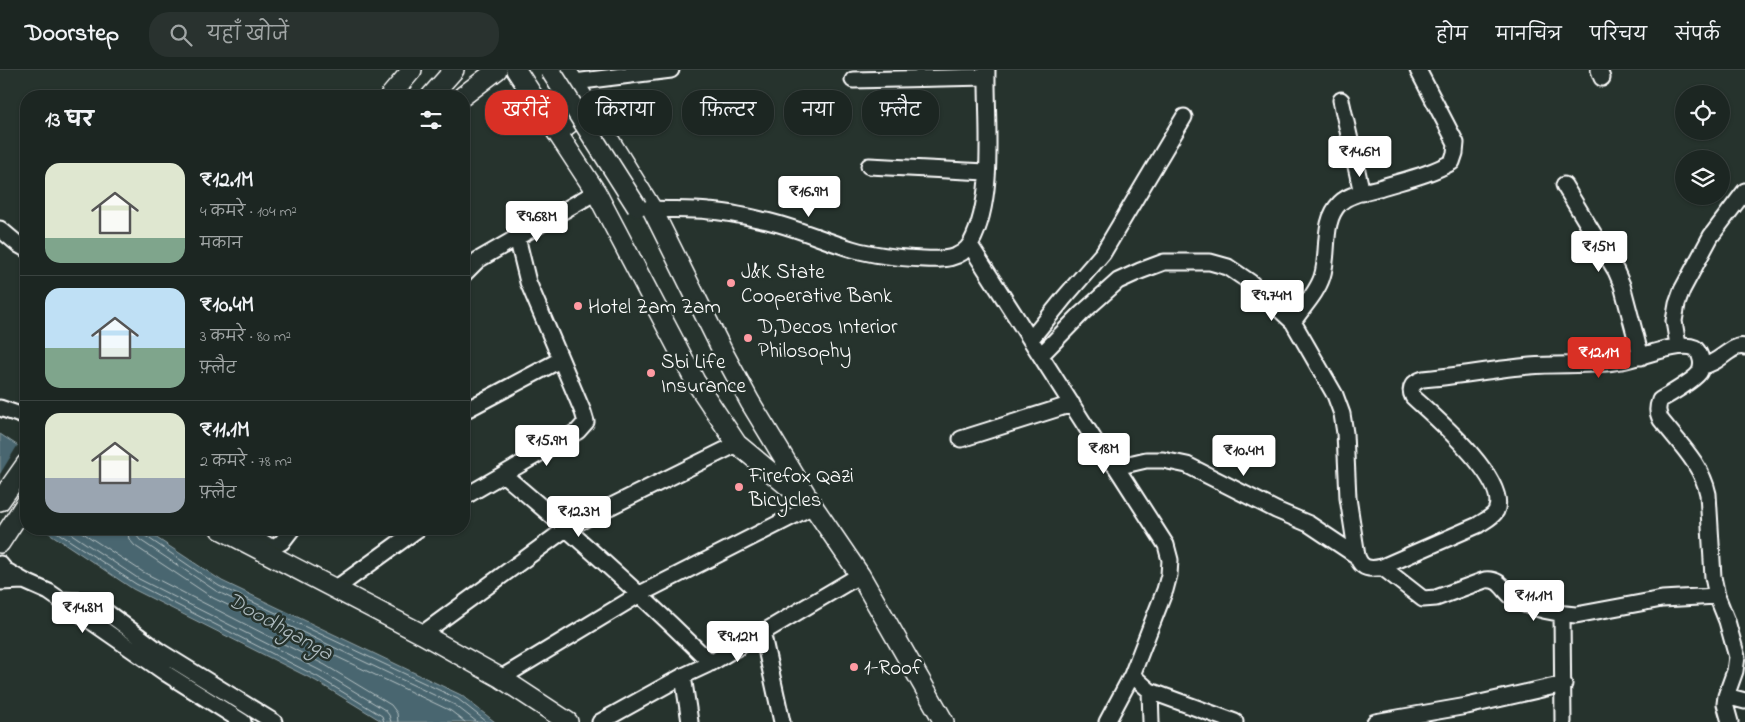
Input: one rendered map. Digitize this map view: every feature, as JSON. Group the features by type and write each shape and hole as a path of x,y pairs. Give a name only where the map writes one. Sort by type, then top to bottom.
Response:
{"main road":[{"path":"395,90 412,70"},
{"path":"437,90 454,70"},
{"path":"456,90 476,70"},
{"path":"470,91 497,70"},
{"path":"516,70 529,90"},
{"path":"550,70 645,208"},
{"path":"570,76 578,90"},
{"path":"568,124 578,117"},
{"path":"558,135 596,192 695,381 737,444 813,506"},
{"path":"604,135 645,208 674,275 720,370 732,390 750,402 813,506 860,575 944,722"},
{"path":"0,502 20,473"},
{"path":"0,543 20,513"},
{"path":"232,535 422,634 501,678 568,722"}],"street":[{"path":"570,76 671,70"},
{"path":"1292,322 1322,279 1328,227 1331,216 1340,203 1362,193 1430,173 1452,162 1456,143 1418,70"},
{"path":"645,208 711,211 762,220 784,225 852,249 881,256 945,260 956,256 970,245 981,217 986,172 987,74 854,80"},
{"path":"1341,100 1362,193"},
{"path":"1031,339 1103,253 1184,117"},
{"path":"869,166 986,172"},
{"path":"1564,185 1616,271 1622,285 1641,357"},
{"path":"1678,346 1674,320 1682,290 1712,236 1745,191"},
{"path":"470,268 478,260 596,192"},
{"path":"0,229 20,246"},
{"path":"470,494 578,431 586,422 528,282 517,237"},
{"path":"970,245 1097,444 1116,467 1166,545 1170,560 1165,590 1132,675 1107,722"},
{"path":"1041,355 1081,314 1118,281 1140,270 1164,262 1210,262 1228,267 1250,282 1292,322 1336,396 1342,414 1348,498 1357,556 1361,564 1366,568 1382,567 1478,525 1496,511 1498,502 1492,481 1461,442 1414,398 1411,393 1412,386 1416,382 1423,379 1529,366 1620,362 1678,346 1695,348 1702,360 1699,374 1660,400 1657,412 1661,420 1696,464 1706,483 1710,556 1717,596 1727,621 1737,656 1735,671 1725,704 1730,722"},
{"path":"1702,366 1714,363 1735,347 1745,347"},
{"path":"470,408 560,360"},
{"path":"961,438 1072,404"},
{"path":"0,408 20,415"},
{"path":"422,634 567,528 737,444"},
{"path":"1116,467 1146,460 1163,460 1187,465 1276,510 1309,524 1357,556"},
{"path":"504,475 567,528 711,662"},
{"path":"501,678 640,594 813,506"},
{"path":"251,535 273,547 282,542 287,535"},
{"path":"335,589 410,535"},
{"path":"0,564 24,581 49,592 167,674 243,722"},
{"path":"1382,567 1423,599 1436,598 1485,580 1493,579 1496,580 1508,595 1515,599 1562,614 1576,615 1662,599 1717,596"},
{"path":"600,722 711,662 860,575"},
{"path":"0,582 24,581"},
{"path":"60,600 84,601 101,608 159,652 274,722"},
{"path":"1562,614 1563,722"},
{"path":"762,631 782,722"},
{"path":"1132,675 1150,691 1235,722"},
{"path":"683,676 690,722"},
{"path":"1375,722 1466,706 1564,684"},
{"path":"1150,691 1151,722"},
{"path":"1726,696 1745,701"}],"water":[{"path":"0,434 20,447 20,462 0,500"},
{"name":"Doodhganga","path":"52,535 152,535 222,581 461,695 495,722 383,722 316,681 133,589"}],"pier":[{"path":"19,443 20,516 0,503 0,474"}],"place":[{"name":"J&K State Cooperative Bank","path":"731,283"},
{"name":"Hotel Zam Zam","path":"578,306"},
{"name":"D,Decos Interior Philosophy","path":"748,338"},
{"name":"Sbi Life Insurance","path":"651,373"},
{"name":"Firefox Qazi Bicycles","path":"739,487"},
{"name":"1-Roof","path":"854,667"}]}
